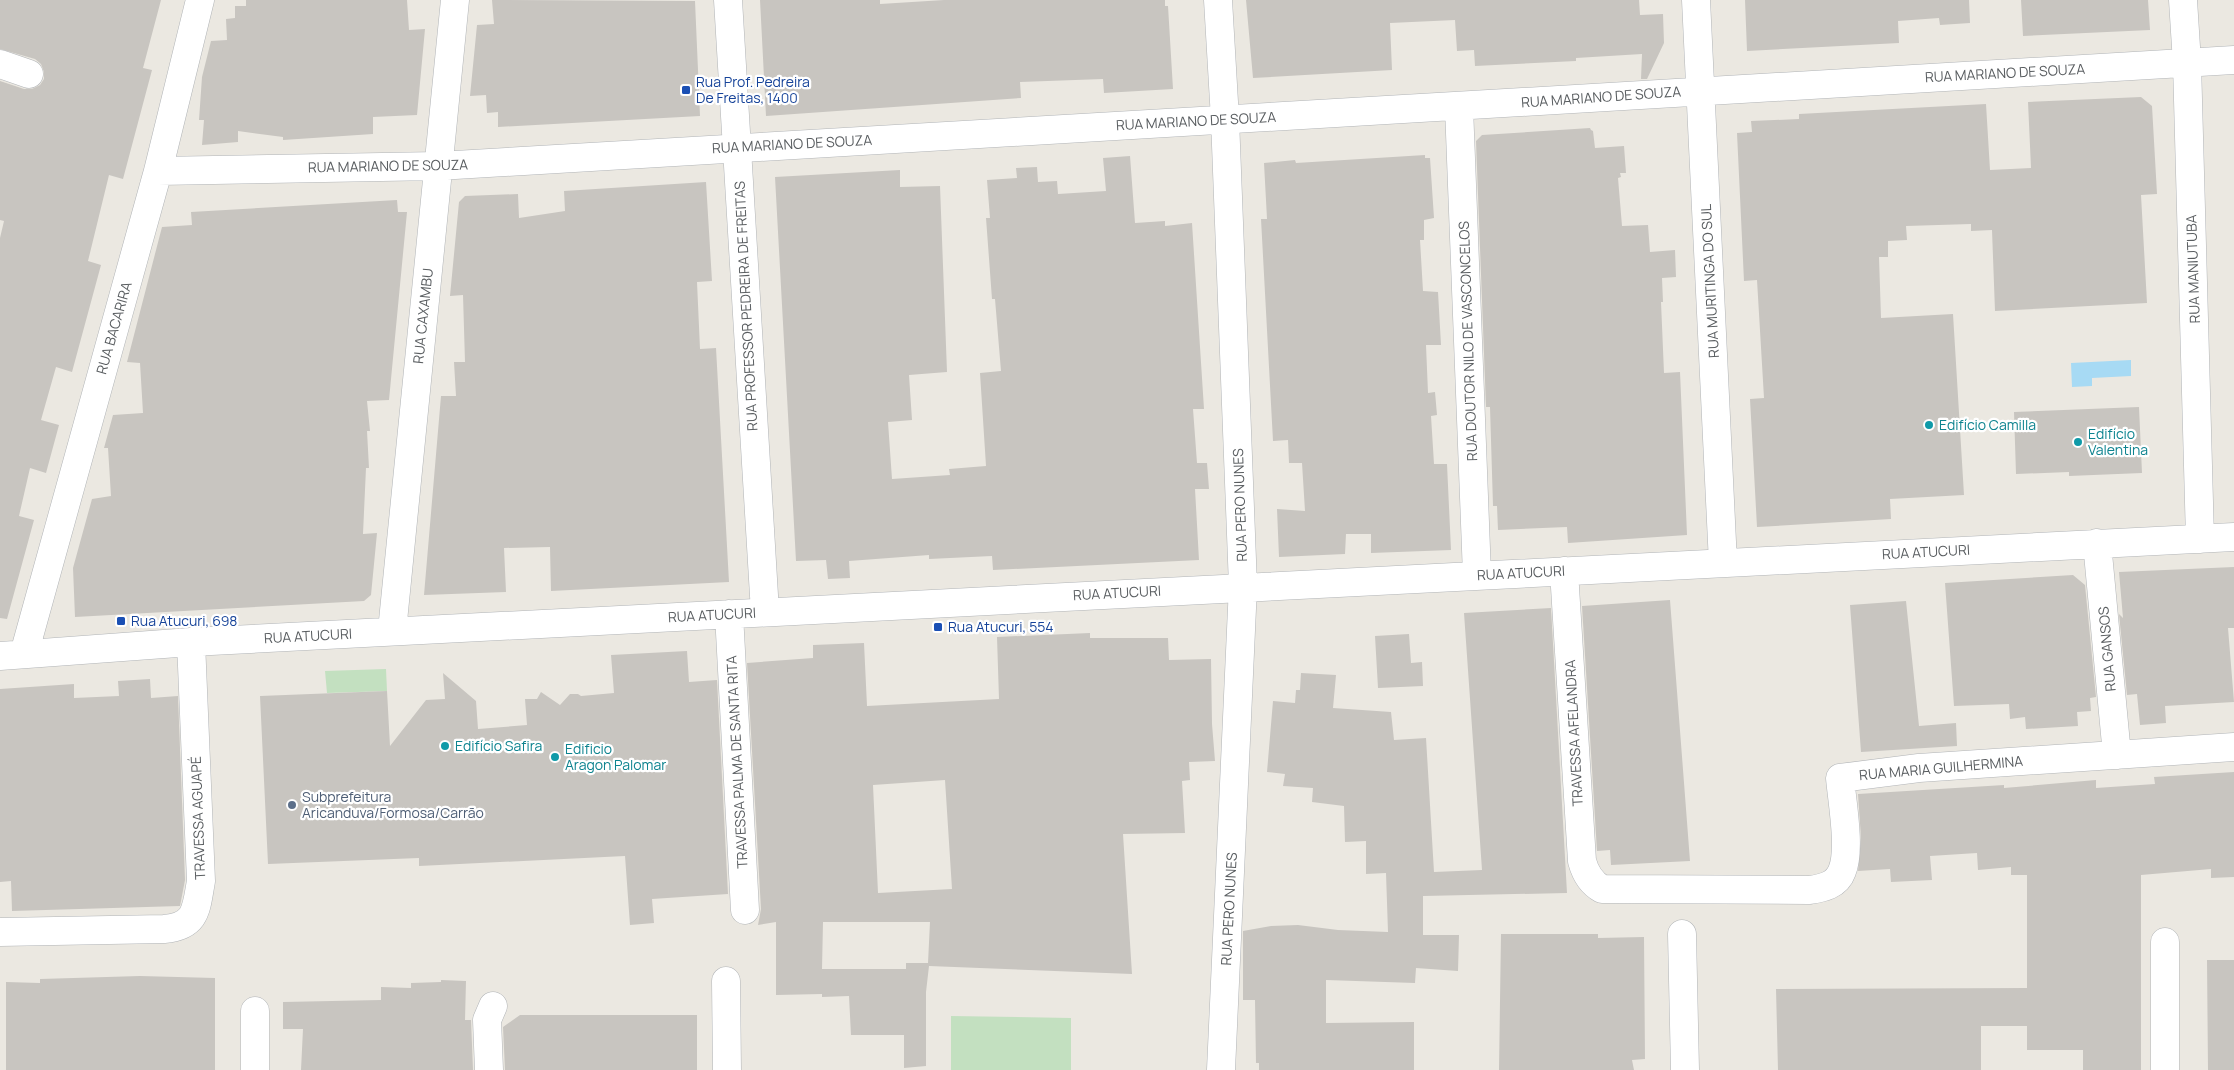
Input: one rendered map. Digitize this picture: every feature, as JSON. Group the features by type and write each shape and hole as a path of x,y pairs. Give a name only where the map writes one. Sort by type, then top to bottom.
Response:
{"street":[{"name":"RUA BACARIRA","path":"12,655 158,170 200,0"},
{"name":"RUA CAXAMBU","path":"392,631 455,0"},
{"name":"RUA PROFESSOR PEDREIRA DE FREITAS","path":"728,0 764,612"},
{"name":"RUA PERO NUNES","path":"1218,0 1225,119 1243,586 1221,1070"},
{"name":"RUA MURITINGA DO SUL","path":"1696,0 1702,90 1723,563"},
{"name":"RUA MANIUTUBA","path":"2183,0 2187,62 2200,539"},
{"name":"RUA MARIANO DE SOUZA","path":"158,170 438,166 2234,60"},
{"path":"0,64 29,74"},
{"name":"RUA DOUTOR NILO DE VASCONCELOS","path":"1459,107 1477,575"},
{"name":"RUA ATUCURI","path":"12,655 190,642 392,631 1243,586 2234,537"},
{"name":"RUA GANSOS","path":"2097,543 2117,755"},
{"name":"TRAVESSA AFELANDRA","path":"1564,571 1582,861 1588,875 1602,889"},
{"name":"TRAVESSA PALMA DE SANTA RITA","path":"729,614 745,910"},
{"name":"TRAVESSA AGUAPÉ","path":"0,932 164,929 180,927 190,920 198,903 201,881 190,642"},
{"name":"RUA MARIA GUILHERMINA","path":"1602,889 1810,890 1825,888 1834,882 1842,872 1846,858 1840,778 1919,768 2234,747"},
{"path":"1682,934 1685,1070"},
{"path":"2165,942 2165,1070"},
{"path":"726,981 727,1070"},
{"path":"489,1070 487,1020 493,1006"},
{"path":"254,1070 255,1011"}],"green space":[{"path":"386,669 387,691 327,693 325,671"},
{"path":"951,1016 1071,1018 1071,1070 951,1070"}],"water":[{"path":"2131,360 2131,376 2092,378 2092,386 2072,387 2071,363"}],"building":[{"path":"0,0 161,0 143,68 152,70 123,179 109,175 88,261 101,265 72,372 56,367 41,420 59,425 46,473 30,468 19,516 34,520 7,619 0,618 0,238 4,221 0,220 0,81 24,89 32,89 40,85 44,79 44,72 41,64 35,59 0,49"},
{"path":"246,0 407,0 409,30 425,29 417,115 373,117 373,134 283,140 283,137 238,131 238,142 202,145 204,120 199,120 202,77 211,41 227,40 226,19 235,18 235,6 246,6"},
{"path":"492,0 695,1 700,116 498,127 498,112 487,113 486,95 470,96 477,25 494,24"},
{"path":"760,0 880,0 880,4 944,0 1165,0 1165,6 1168,6 1173,89 1104,93 1103,79 1020,82 1021,98 766,116"},
{"path":"1246,0 1639,0 1640,15 1663,14 1664,43 1647,79 1641,79 1642,54 1576,58 1576,61 1475,66 1474,50 1457,51 1455,20 1390,23 1392,70 1253,78"},
{"path":"1745,0 1969,0 1970,23 1940,25 1939,18 1898,21 1899,43 1747,51"},
{"path":"2021,0 2148,0 2150,30 2023,36"},
{"path":"2141,97 2152,106 2157,194 2141,195 2147,303 1995,311 1992,230 1971,231 1971,224 1906,226 1907,240 1888,241 1888,257 1879,257 1881,318 1953,314 1964,495 1890,499 1891,519 1757,527 1750,399 1764,398 1757,280 1744,281 1737,133 1752,132 1751,121 1799,119 1799,114 1986,104 1990,170 2031,168 2028,102"},
{"path":"1590,128 1593,131 1595,148 1624,146 1626,173 1620,173 1621,177 1618,178 1622,226 1648,225 1650,252 1675,250 1676,277 1662,278 1663,302 1661,302 1664,373 1680,372 1687,535 1568,543 1567,527 1498,530 1497,506 1493,506 1490,407 1486,407 1476,141 1482,135"},
{"path":"1425,155 1425,158 1430,158 1434,218 1424,220 1424,240 1420,240 1423,291 1438,292 1441,345 1426,345 1428,393 1435,392 1437,415 1431,416 1434,464 1447,464 1451,550 1371,553 1371,534 1346,534 1345,554 1279,557 1277,509 1305,511 1302,463 1289,463 1288,440 1273,441 1261,219 1267,219 1264,163 1295,160 1296,163"},
{"path":"1130,156 1135,223 1165,221 1165,226 1192,223 1204,409 1193,409 1197,463 1207,463 1209,489 1195,489 1199,560 993,570 992,556 929,559 929,555 849,561 850,578 828,579 826,560 796,561 775,177 900,170 900,187 940,186 947,372 909,375 912,420 888,422 892,479 950,475 949,469 986,466 980,373 1001,371 995,299 992,299 986,218 990,218 987,180 1017,178 1016,168 1037,167 1038,182 1057,181 1058,194 1106,191 1103,158"},
{"path":"706,182 712,281 697,282 700,349 716,348 729,582 551,591 550,547 504,548 506,592 424,595 441,396 456,396 454,362 465,362 463,295 450,296 459,202 465,196 518,194 519,218 565,211 564,191"},
{"path":"397,200 398,212 407,212 389,400 367,401 370,431 367,431 369,468 366,468 363,534 377,533 371,595 364,601 75,617 73,568 92,499 111,496 108,448 104,448 113,415 143,413 140,363 127,362 162,227 192,225 191,212"},
{"name":"Edifício Valentina","path":"2139,407 2142,473 2069,476 2069,472 2016,474 2014,412"},
{"path":"2234,567 2234,628 2228,628 2234,702 2165,706 2166,723 2140,725 2137,694 2127,695 2119,614 2123,618 2119,572"},
{"path":"2073,575 2085,585 2096,697 2090,698 2091,711 2077,712 2078,726 2026,729 2025,717 2010,719 2009,704 1954,706 1945,583"},
{"path":"1670,600 1690,861 1611,865 1610,850 1597,851 1582,606"},
{"path":"1906,601 1919,726 1956,723 1957,746 1861,752 1850,605"},
{"path":"1551,608 1567,893 1423,896 1423,935 1459,935 1458,971 1416,968 1415,983 1326,980 1326,1023 1414,1022 1414,1070 1259,1070 1259,1063 1256,1063 1255,1000 1243,1000 1243,931 1271,926 1298,925 1338,930 1388,932 1386,873 1366,874 1366,841 1345,842 1344,806 1312,802 1313,788 1283,786 1285,774 1267,772 1273,701 1295,703 1296,690 1300,690 1301,673 1336,675 1333,708 1391,712 1394,740 1426,738 1434,872 1482,870 1464,613"},
{"path":"1090,633 1090,638 1168,638 1169,660 1211,659 1212,724 1215,761 1189,762 1190,780 1182,781 1185,833 1123,834 1132,974 929,966 926,992 926,1066 904,1068 904,1035 851,1035 849,996 822,997 822,994 776,995 776,922 758,925 761,909 747,663 813,658 813,645 864,643 867,706 999,699 997,637","holes":["945,780 952,889 878,893 873,785","823,922 930,922 928,963 906,963 906,969 822,969"]},
{"path":"1409,634 1411,663 1422,662 1423,686 1378,688 1375,636"},
{"path":"687,651 689,682 717,680 728,894 652,899 654,923 630,925 625,856 419,866 419,858 268,864 260,696 387,691 390,746 426,700 445,699 443,673 476,701 478,729 527,725 525,699 537,699 541,692 560,705 570,694 581,696 614,693 611,655"},
{"path":"150,679 151,698 178,696 185,880 180,906 12,911 11,881 0,882 0,689 74,684 74,698 119,696 118,681"},
{"path":"2234,772 2234,877 2211,878 2211,869 2141,875 2141,1070 2083,1070 2083,1050 2027,1050 2027,1026 1981,1026 1981,1070 1778,1070 1776,989 2027,988 2027,875 2011,875 2011,867 1978,870 1977,853 1930,856 1932,880 1891,882 1890,869 1858,871 1861,838 1858,794 2004,785 2004,788 2096,780 2096,788 2155,784 2154,777"},
{"path":"1501,934 1598,934 1598,938 1644,937 1645,1059 1632,1060 1634,1070 1499,1070"},
{"path":"2207,960 2234,960 2234,1070 2208,1070"},
{"path":"140,976 215,978 215,1070 6,1070 6,982 40,983 40,979"},
{"path":"441,980 466,981 465,1020 471,1020 473,1070 301,1070 303,1029 283,1029 283,1002 381,1000 381,987 411,988 411,983 441,982"},
{"path":"520,1015 697,1015 697,1070 505,1070 503,1027"}],"place":[{"name":"Rua Prof. Pedreira De Freitas, 1400","path":"686,90"},
{"name":"Edifício Camilla","path":"1929,425"},
{"name":"Edifício Valentina","path":"2078,442"},
{"name":"Rua Atucuri, 698","path":"121,621"},
{"name":"Rua Atucuri, 554","path":"938,627"},
{"name":"Edifício Safira","path":"445,746"},
{"name":"Edificio Aragon Palomar","path":"555,757"},
{"name":"Subprefeitura Aricanduva/Formosa/Carrão","path":"292,805"}]}
